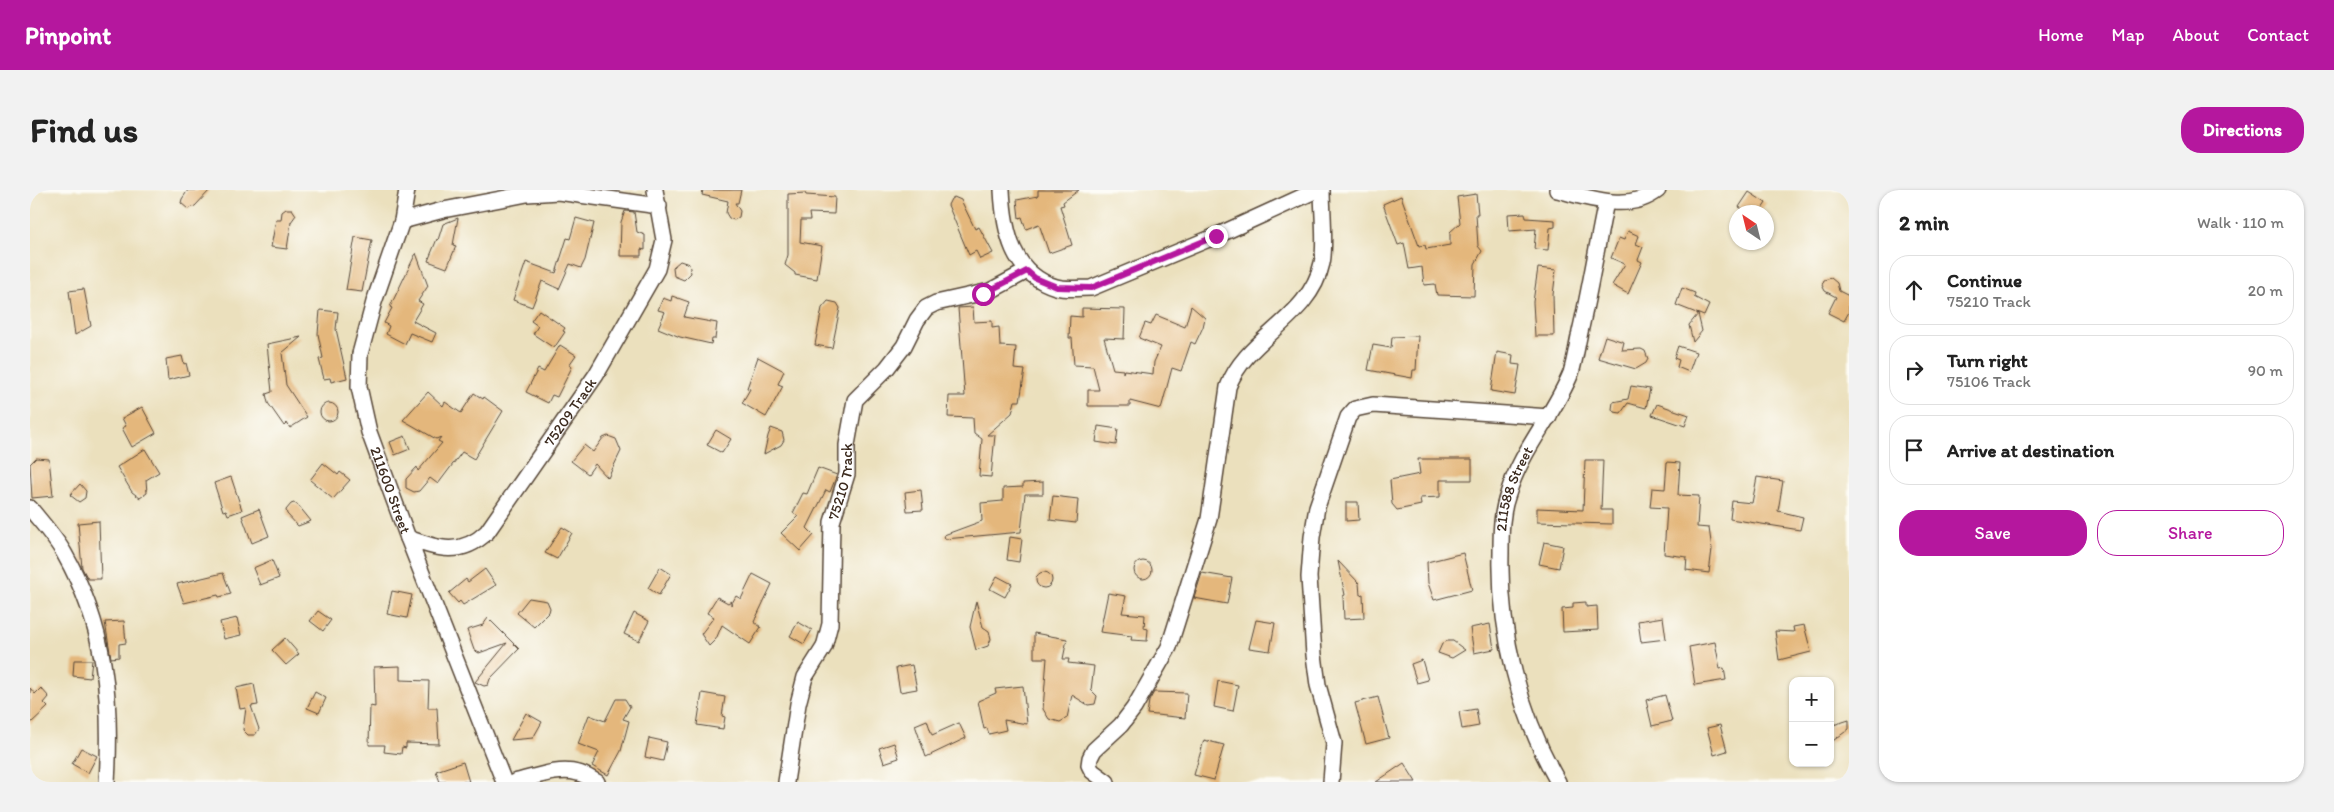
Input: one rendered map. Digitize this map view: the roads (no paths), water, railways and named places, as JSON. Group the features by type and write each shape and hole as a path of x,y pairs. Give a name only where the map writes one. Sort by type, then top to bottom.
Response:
{"street":[{"name":"211600 Street","path":"407,190 402,221 374,302 360,354 359,387 369,432 408,538 504,782"},
{"name":"75209 Track","path":"408,538 425,544 450,549 461,549 479,540 487,532 596,375 657,269 664,240 655,190"},
{"path":"1002,190 1007,233 1013,250 1027,271 1035,278 1057,287 1091,288 1216,236 1317,190"},
{"path":"1107,782 1092,771 1089,765 1090,758 1094,750 1121,725 1134,708 1168,648 1210,519 1228,387 1241,364 1301,305 1312,292 1317,279 1322,262 1322,190"},
{"path":"1557,190 1606,202 1636,202 1658,190"},
{"path":"402,221 443,210 527,194 558,192 659,206"},
{"name":"211588 Street","path":"1558,782 1530,724 1513,667 1504,625 1500,584 1502,520 1507,494 1515,474 1549,417 1571,372 1606,202"},
{"name":"75210 Track","path":"786,782 798,704 805,677 824,647 830,624 832,522 847,474 847,445 855,400 887,368 904,346 917,320 926,308 936,303 990,291 1027,271"},
{"path":"1331,782 1334,743 1318,685 1309,577 1312,536 1317,506 1348,417 1355,410 1373,405 1549,417"},
{"path":"30,508 64,552 91,612 104,660 110,735 107,782"},
{"path":"514,782 569,772 579,773 596,782"}]}
